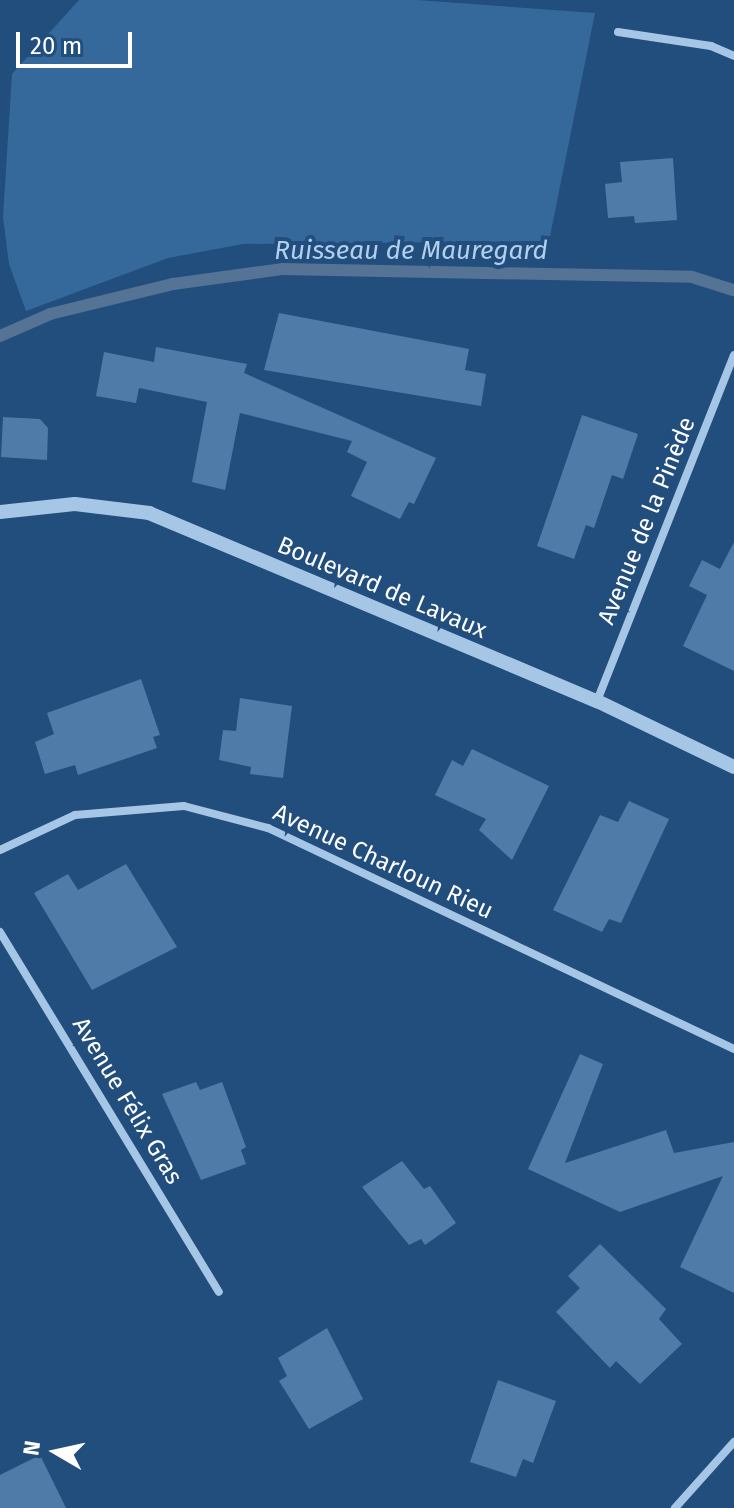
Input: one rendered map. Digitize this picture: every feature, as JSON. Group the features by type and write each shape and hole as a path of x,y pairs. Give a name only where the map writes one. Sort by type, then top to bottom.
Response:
{"street":[{"path":"618,32 711,46 734,56"},
{"name":"Avenue de la Pinède","path":"597,701 734,355"},
{"name":"Boulevard de Lavaux","path":"0,512 75,504 149,513 597,701 734,767"},
{"name":"Avenue Charloun Rieu","path":"0,850 75,815 184,806 268,828 734,1049"},
{"name":"Avenue Félix Gras","path":"0,932 219,1292"},
{"path":"675,1508 734,1442"}],"shaded area":[{"path":"79,0 417,0 595,13 549,241 243,244 168,258 26,311 9,264 3,217 12,74"}],"building":[{"path":"673,158 677,220 635,223 634,216 608,218 605,184 622,182 620,162"},
{"path":"279,313 469,349 465,370 486,374 481,406 264,370"},
{"path":"156,347 247,364 244,373 436,458 414,504 409,502 400,519 351,496 367,462 347,452 352,441 240,413 225,490 192,482 207,402 139,388 136,403 96,396 104,352 154,362"},
{"path":"582,415 638,434 623,479 612,475 594,528 586,525 574,559 537,546"},
{"path":"3,417 40,419 48,428 47,460 1,457"},
{"path":"734,542 734,671 683,646 707,595 689,586 702,560 720,569"},
{"path":"141,679 160,735 153,737 157,748 78,775 75,765 45,774 35,742 54,734 47,713"},
{"path":"240,698 292,706 283,778 250,774 251,767 219,760 223,730 236,731"},
{"path":"472,749 549,786 512,860 479,830 486,819 435,795 452,760 463,766"},
{"path":"629,801 669,819 621,923 609,919 602,932 553,910 600,815 618,822"},
{"path":"126,864 177,947 92,990 34,893 68,874 78,890"},
{"path":"580,1054 603,1064 565,1163 666,1130 674,1153 734,1142 734,1293 680,1267 723,1176 620,1212 528,1169"},
{"path":"196,1082 200,1090 222,1082 246,1147 241,1150 246,1164 201,1180 162,1094"},
{"path":"402,1161 424,1189 430,1186 456,1223 425,1245 421,1239 409,1245 362,1187"},
{"path":"600,1244 666,1309 659,1319 682,1344 640,1384 616,1361 610,1368 556,1312 580,1288 568,1276"},
{"path":"327,1328 363,1399 309,1429 279,1381 287,1376 278,1358"},
{"path":"498,1380 556,1401 533,1463 523,1459 516,1477 470,1462"},
{"path":"40,1455 66,1508 0,1508 0,1475"}],"waterway":[{"name":"Ruisseau de Mauregard","path":"0,336 50,314 173,284 282,269 692,277 733,290"}]}
